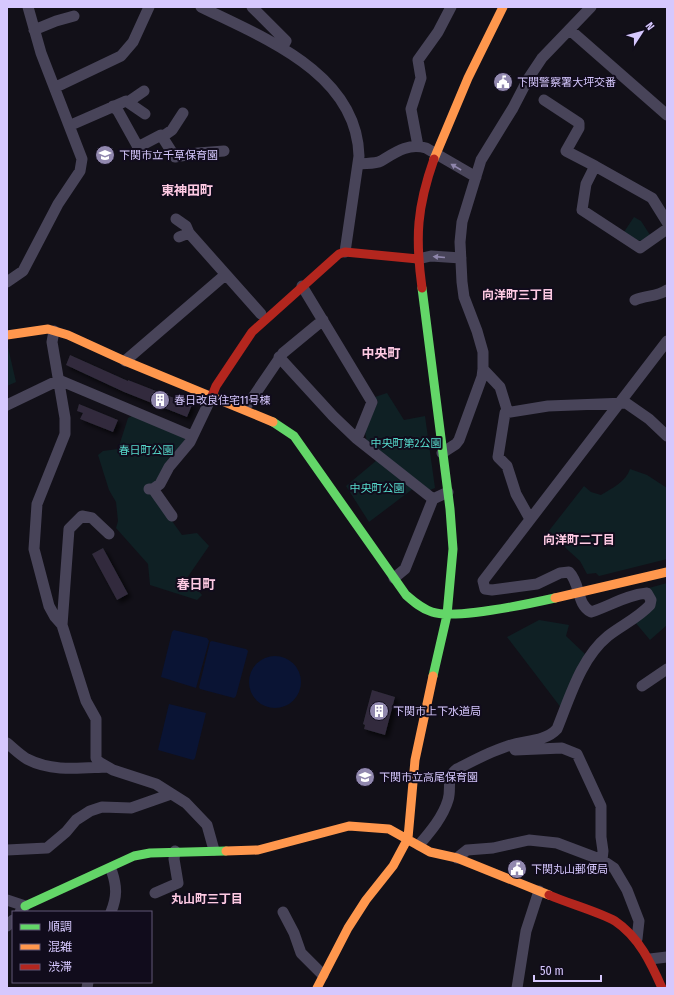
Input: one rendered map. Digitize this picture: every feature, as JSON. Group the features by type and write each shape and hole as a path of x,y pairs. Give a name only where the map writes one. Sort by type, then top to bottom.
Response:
{"street":[{"path":"7,282 23,271 58,204 80,171 82,159 71,125 34,30 28,7"},
{"path":"56,87 121,56 133,42 149,7"},
{"path":"201,7 297,57 341,98 359,140 359,164 345,252"},
{"path":"252,7 286,41 282,48"},
{"path":"418,146 411,109 421,78 418,60 438,32 450,7"},
{"path":"318,988 323,975 350,923 380,880 397,860 408,838 415,760 447,615 453,549 448,492 418,259 418,224 420,205 436,155 480,53 503,7"},
{"path":"442,453 456,444 459,440 482,377 483,352 477,331 464,298 461,258 462,222 481,160 537,64 591,7"},
{"path":"34,30 56,21 74,16"},
{"path":"570,30 667,115"},
{"path":"128,102 144,91"},
{"path":"71,125 126,100 145,114"},
{"path":"544,100 579,123 579,128 566,151 652,198 667,222"},
{"path":"112,106 118,111 138,147 161,135 162,137 172,130 183,113"},
{"path":"162,137 175,157 224,151"},
{"path":"359,164 378,162 401,149 418,146 426,148 476,177"},
{"path":"595,166 586,184 582,210 640,248 667,229"},
{"path":"176,219 186,226 184,235 261,314"},
{"path":"172,516 151,489 160,484 169,467 190,442 216,386 252,332 302,286 334,258 345,252 418,259 431,256 461,258"},
{"path":"125,361 225,276"},
{"path":"302,286 372,402 357,439"},
{"path":"635,300 645,295 658,295 667,290"},
{"path":"249,403 280,357 323,320"},
{"path":"7,335 32,330 54,331 68,335 125,361 212,396 280,426 294,436 406,595 419,606 431,612 447,615 527,604 667,572"},
{"path":"54,331 52,342 65,418 65,434 37,504 34,549 49,606 55,617 62,625"},
{"path":"419,846 446,806 450,794 449,780 451,773 491,753 520,742 546,738 553,733 557,729 588,658 608,636 633,620 650,605 651,600 647,593 618,600 601,609 591,612 582,605 580,593 572,574 569,572 564,572 537,584 492,590 485,589 483,581 667,340"},
{"path":"280,357 333,416 357,439 433,499"},
{"path":"483,369 500,387 508,413"},
{"path":"7,405 59,380 192,436"},
{"path":"530,519 516,494 507,466 498,457 505,414 548,406 580,406 620,402 626,403 649,419 667,436"},
{"path":"394,578 405,569 433,499 448,492"},
{"path":"109,534 92,518 82,516 69,529 62,625 86,701 96,719 96,758 107,767 156,784 186,803 207,825 214,850"},
{"path":"642,686 667,669"},
{"path":"7,743 27,758 49,766 67,768 107,767"},
{"path":"491,753 525,749 562,748 577,754 602,806 602,860"},
{"path":"7,850 47,848 66,832 76,820 90,811 102,807 130,808 171,794"},
{"path":"7,900 23,909 134,856 150,853 214,850 258,850 349,826 389,829 408,838 430,852 457,858 471,865 614,921 637,940 650,959 662,988"},
{"path":"457,858 467,850 493,848 529,840 541,840 556,843 602,860 614,868 627,890 639,921 637,940"},
{"path":"155,893 178,883 174,852"},
{"path":"111,911 116,897 112,872"},
{"path":"517,988 526,932 539,891"},
{"path":"283,912 294,933 301,953 323,975"},
{"path":"650,959 667,957"}],"green space":[{"path":"634,217 641,221 650,235 643,241 636,240 624,232"},
{"path":"7,343 16,382 7,386"},
{"name":"中央町第2公園","path":"387,393 404,420 425,416 435,488 430,490 367,442 365,432 378,401 375,397"},
{"name":"春日町公園","path":"134,415 186,438 152,493 182,535 197,533 209,546 187,578 202,595 197,600 150,585 148,564 116,528 118,521 116,502 109,490 98,455 103,451 118,449 128,418"},
{"name":"中央町公園","path":"377,460 414,488 369,522 346,486"},
{"path":"630,469 647,475 667,488 667,559 599,576 596,573 587,574 580,561 548,532 584,486 591,492 601,495 622,481"},
{"path":"667,583 667,625 650,640 635,622 654,605 649,588"},
{"path":"539,620 569,625 566,636 585,654 562,709 507,637"}],"water":[{"path":"174,630 207,638 209,641 196,688 161,677 172,632"},
{"path":"212,641 246,649 248,651 236,696 234,698 200,689 199,687 210,642"},
{"path":"270,656 280,656 294,663 301,677 301,687 294,701 280,708 270,708 260,704 253,697 249,687 249,677 253,667 260,660"},
{"path":"169,704 206,713 195,758 193,760 158,750"}],"building":[{"path":"70,355 128,381 192,405 187,417 124,392 66,365"},
{"path":"79,404 118,420 113,432 80,419 83,413 77,411"},
{"path":"103,548 128,594 117,600 92,554"},
{"name":"下関市上下水道局","path":"372,690 395,697 385,735 364,729 365,725 363,724"}],"traffic: fast":[{"path":"422,288 450,509 453,549 447,615 433,676"},
{"path":"273,422 294,436 406,595 421,607 428,611 443,614 474,613 555,598"},
{"path":"25,906 134,856 150,853 226,851"}],"traffic: slow":[{"path":"434,159 468,78 503,7"},
{"path":"7,335 48,329 68,335 125,361 273,422"},
{"path":"555,598 667,572"},
{"path":"317,988 348,928 366,900 393,866 408,838 415,760 433,676"},
{"path":"226,851 258,850 349,826 389,829 430,852 457,858 549,895"}],"traffic: jam":[{"path":"422,288 418,237 419,222 424,192 434,159"},
{"path":"212,396 216,386 252,332 339,254 345,252 418,259"},
{"path":"549,895 592,911 615,921 623,927 638,943 662,988"}],"place":[{"name":"下関警察署大坪交番","path":"503,82"},
{"name":"下関市立千草保育園","path":"105,155"},
{"name":"春日改良住宅11号棟","path":"160,400"},
{"name":"下関市上下水道局","path":"379,711"},
{"name":"下関市立高尾保育園","path":"365,777"},
{"name":"下関丸山郵便局","path":"517,869"}],"district":[{"name":"東神田町","path":"187,190"},
{"name":"向洋町三丁目","path":"518,295"},
{"name":"中央町","path":"381,353"},
{"name":"向洋町二丁目","path":"579,540"},
{"name":"春日町","path":"196,584"},
{"name":"丸山町三丁目","path":"207,899"}]}
